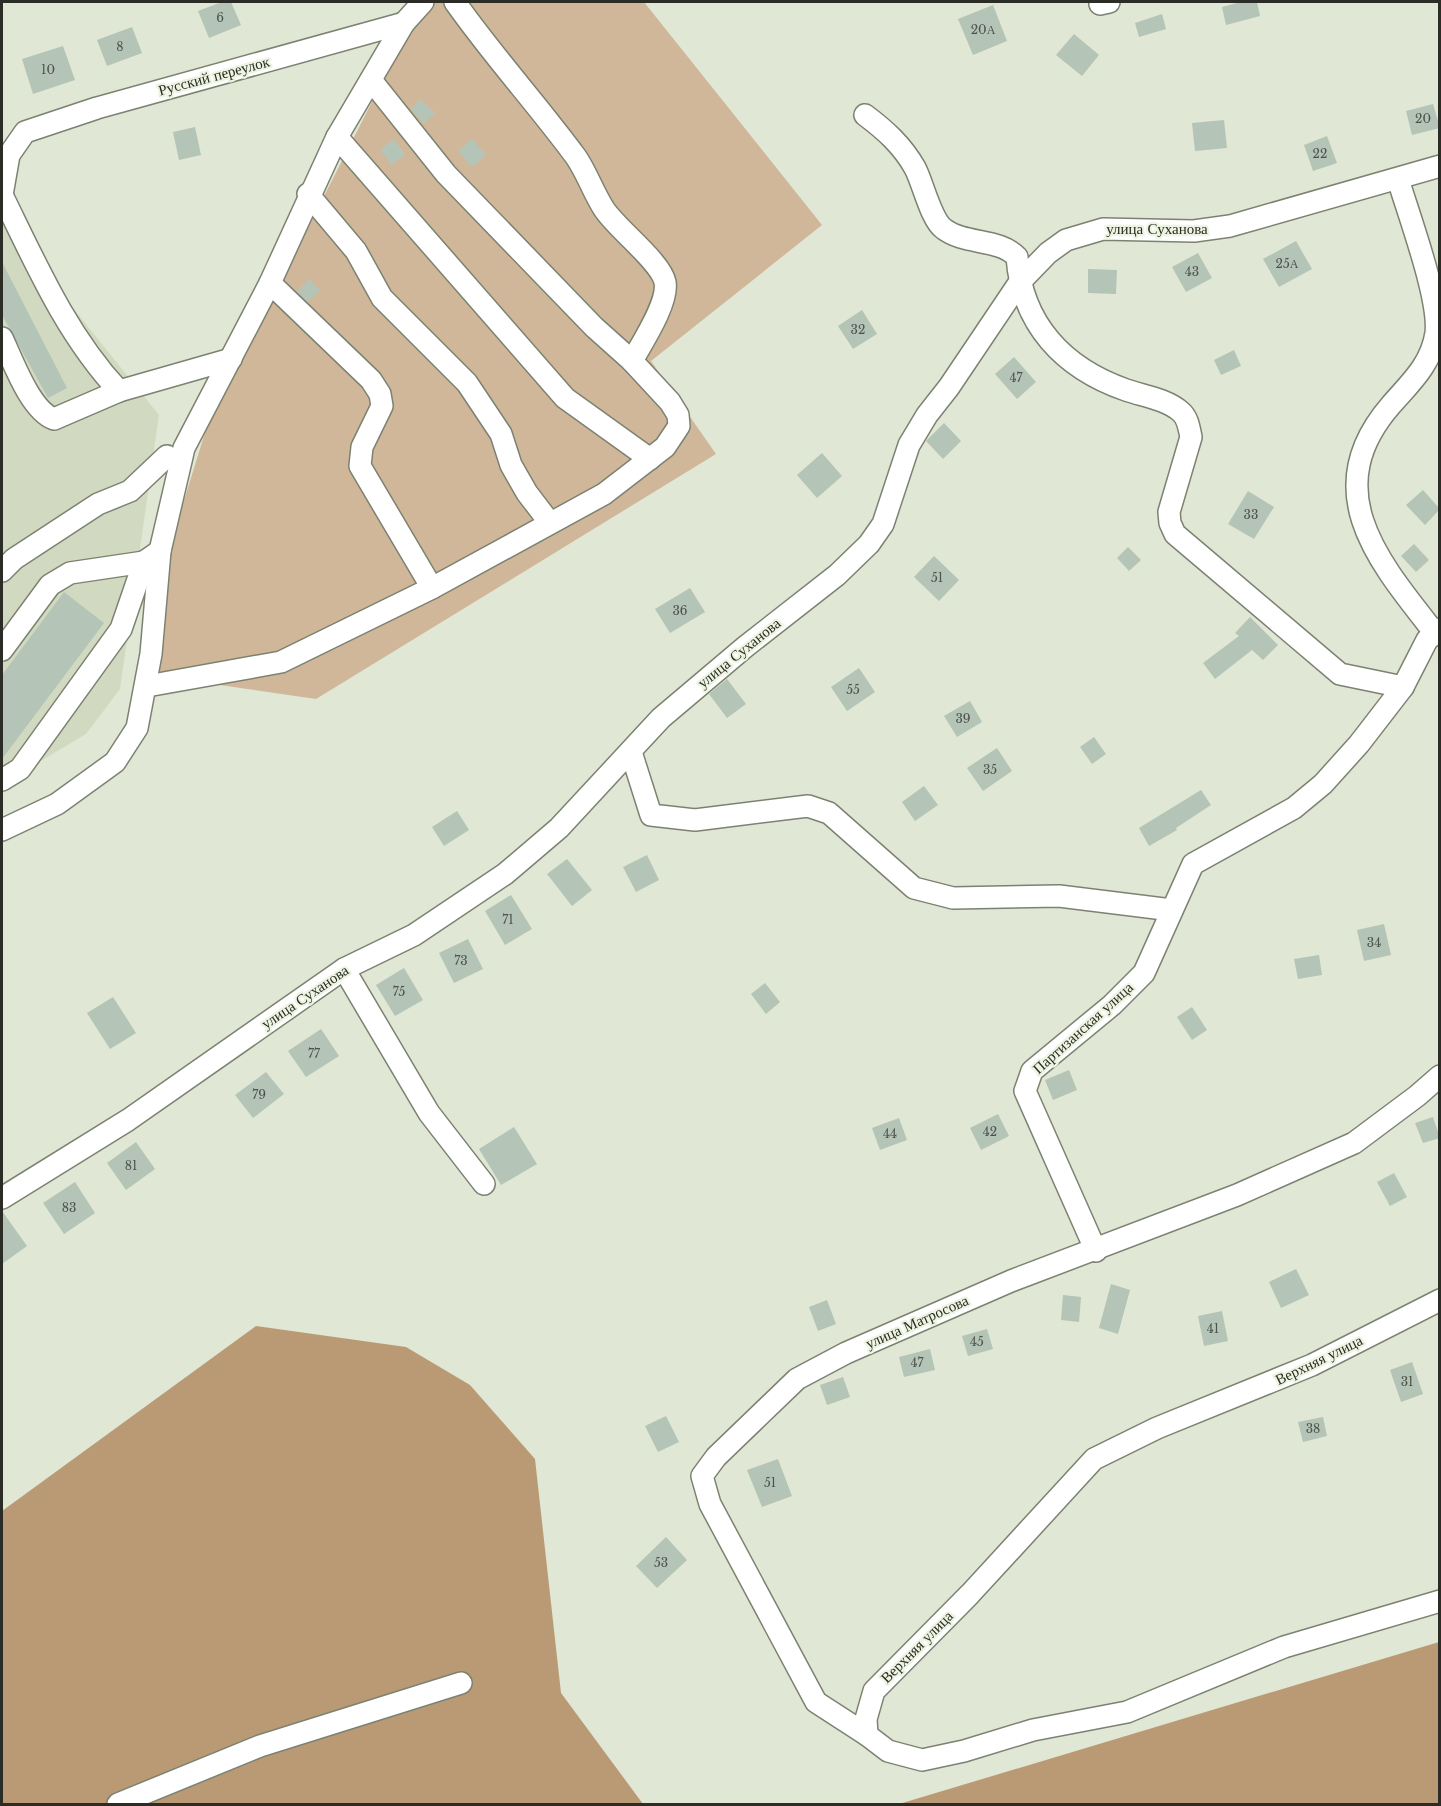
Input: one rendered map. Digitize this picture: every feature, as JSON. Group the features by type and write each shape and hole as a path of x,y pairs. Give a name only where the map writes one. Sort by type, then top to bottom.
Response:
{"street":[{"path":"2,780 20,769 121,628 152,557 184,448 270,283 337,137 404,23 423,2"},
{"path":"455,2 578,159 604,209 640,250 656,263 665,282 663,301 632,361"},
{"name":"Русский переулок","path":"2,195 9,154 25,132 97,108 404,23"},
{"path":"147,686 281,662 432,588 604,494 650,459 674,436 679,426 678,416 632,361 594,327 446,174 371,80"},
{"path":"865,115 894,137 913,165 934,215 944,229 1012,252 1017,257 1018,283 1031,316 1047,338 1073,363 1101,381 1168,403 1182,412 1189,424 1191,437 1169,512 1170,523 1175,534 1340,675 1403,687"},
{"path":"337,137 566,398 650,459"},
{"name":"улица Суханова","path":"2,1198 128,1120 344,969 414,935 505,874 559,828 662,718 745,646 837,575 869,544 883,524 909,445 1018,283 1048,253 1066,240 1085,232 1125,227 1211,230 1440,166"},
{"path":"1398,179 1432,297 1436,334 1423,369 1375,426 1362,450 1357,471 1356,497 1375,553 1437,630"},
{"path":"309,194 356,251 382,298 467,383 501,434 511,465 527,493 550,523"},
{"path":"2,195 67,323 92,362 119,391"},
{"path":"270,283 371,380 380,394 382,406 363,447 360,466 432,588"},
{"path":"2,338 24,386 47,416 54,418 119,391 231,359"},
{"path":"2,571 14,559 98,504 130,491 167,456"},
{"path":"2,650 50,585 70,573 152,557"},
{"path":"2,830 57,804 115,762 137,728 147,686 152,557"},
{"name":"Партизанская улица","path":"1096,1251 1025,1092 1032,1071 1112,1005 1144,973 1193,864 1294,808 1323,784 1359,744 1403,687 1427,640 1437,630"},
{"path":"631,752 651,815 695,820 808,806 829,813 914,888 953,898 1059,896 1172,910"},
{"path":"344,969 429,1113 484,1184"},
{"name":"улица Матросова","path":"867,1734 816,1702 711,1504 702,1476 716,1457 797,1379 846,1353 1011,1281 1096,1251 1237,1195 1354,1143 1418,1096 1440,1076"},
{"name":"Верхняя улица","path":"867,1734 866,1719 874,1691 970,1594 1094,1459 1157,1428 1312,1365 1440,1300"},
{"path":"867,1734 888,1751 922,1760 964,1752 1033,1730 1127,1712 1284,1647 1440,1601"},
{"path":"118,1804 260,1746 461,1683"}],"shaded area":[{"path":"430,2 644,2 822,225 651,361 716,454 316,699 158,676 169,549 207,426 409,29"},
{"path":"2,220 159,415 120,689 86,734 2,784"},
{"path":"256,1326 406,1347 470,1385 535,1459 561,1693 643,1804 2,1804 2,1511"},
{"path":"1439,1642 1439,1804 899,1804"}],"building":[{"path":"222,2 231,2 241,25 209,38 198,11"},
{"path":"1241,2 1257,2 1260,16 1226,25 1222,7"},
{"path":"993,5 1007,41 973,55 958,19"},
{"path":"1162,14 1166,29 1139,37 1135,23"},
{"path":"132,27 142,53 107,66 97,40"},
{"path":"1074,34 1099,55 1082,76 1056,55"},
{"path":"63,46 75,80 33,94 22,59"},
{"path":"420,99 435,113 424,124 411,109"},
{"path":"1433,104 1440,128 1412,135 1406,111"},
{"path":"1224,120 1227,148 1195,151 1192,123"},
{"path":"195,127 201,155 179,160 173,132"},
{"path":"1327,136 1337,163 1313,171 1304,145"},
{"path":"394,139 405,155 392,165 380,150"},
{"path":"472,139 486,155 472,167 458,151"},
{"path":"1296,241 1312,269 1279,287 1263,259"},
{"path":"1198,253 1212,278 1186,292 1172,267"},
{"path":"2,262 67,388 48,398 2,315"},
{"path":"1088,269 1117,270 1116,294 1088,293"},
{"path":"309,279 320,290 308,302 297,292"},
{"path":"862,310 877,334 853,349 838,326"},
{"path":"1234,350 1241,366 1221,375 1214,360"},
{"path":"1014,357 1036,382 1017,399 995,374"},
{"path":"944,423 961,441 943,459 926,441"},
{"path":"822,453 842,476 817,498 797,475"},
{"path":"1423,490 1440,509 1425,525 1406,505"},
{"path":"1248,491 1274,507 1254,539 1228,524"},
{"path":"1414,544 1429,560 1416,572 1401,556"},
{"path":"1128,547 1141,560 1129,571 1117,558"},
{"path":"934,556 959,580 939,601 914,577"},
{"path":"690,588 705,612 670,633 655,609"},
{"path":"64,592 104,623 2,759 2,675"},
{"path":"1250,617 1278,645 1263,660 1252,650 1215,679 1203,663 1239,636 1235,633"},
{"path":"859,668 875,692 847,711 831,687"},
{"path":"727,679 746,704 727,718 709,694"},
{"path":"970,701 982,722 957,737 944,716"},
{"path":"1094,737 1106,754 1092,764 1080,747"},
{"path":"997,748 1012,771 983,791 967,768"},
{"path":"924,786 938,805 915,821 902,802"},
{"path":"1201,790 1211,805 1176,828 1177,830 1149,846 1139,828"},
{"path":"457,811 469,830 444,846 432,827"},
{"path":"647,855 659,880 636,892 623,867"},
{"path":"567,859 592,890 572,906 547,874"},
{"path":"511,895 532,929 505,945 485,911"},
{"path":"1384,924 1391,955 1364,961 1357,930"},
{"path":"468,939 483,969 454,983 439,953"},
{"path":"1319,955 1322,975 1298,979 1294,959"},
{"path":"404,968 423,1000 395,1016 376,985"},
{"path":"765,983 780,1002 766,1014 751,994"},
{"path":"113,997 136,1033 110,1049 87,1013"},
{"path":"1192,1007 1207,1030 1192,1040 1177,1017"},
{"path":"321,1029 339,1056 306,1077 288,1051"},
{"path":"1069,1070 1077,1090 1053,1100 1045,1080"},
{"path":"266,1072 284,1094 253,1118 235,1095"},
{"path":"998,1114 1009,1136 981,1150 970,1128"},
{"path":"1433,1117 1440,1138 1423,1143 1415,1123"},
{"path":"899,1118 907,1140 880,1150 872,1128"},
{"path":"514,1127 537,1164 501,1185 479,1149"},
{"path":"136,1142 155,1169 126,1190 107,1163"},
{"path":"1394,1173 1407,1197 1390,1206 1377,1182"},
{"path":"75,1182 95,1213 64,1234 43,1203"},
{"path":"2,1211 27,1246 2,1264"},
{"path":"1296,1269 1309,1295 1281,1308 1269,1282"},
{"path":"1111,1284 1130,1290 1118,1334 1099,1328"},
{"path":"1063,1295 1081,1297 1079,1322 1061,1320"},
{"path":"827,1300 836,1324 818,1331 809,1307"},
{"path":"1222,1311 1228,1341 1204,1346 1198,1316"},
{"path":"987,1329 993,1349 968,1356 962,1336"},
{"path":"930,1349 935,1370 904,1377 899,1357"},
{"path":"1412,1362 1423,1394 1401,1402 1390,1370"},
{"path":"843,1377 850,1397 827,1405 820,1385"},
{"path":"666,1416 679,1442 658,1452 645,1426"},
{"path":"1323,1417 1327,1436 1303,1442 1298,1422"},
{"path":"778,1459 792,1496 762,1507 747,1470"},
{"path":"666,1537 687,1560 657,1588 636,1566"}]}
